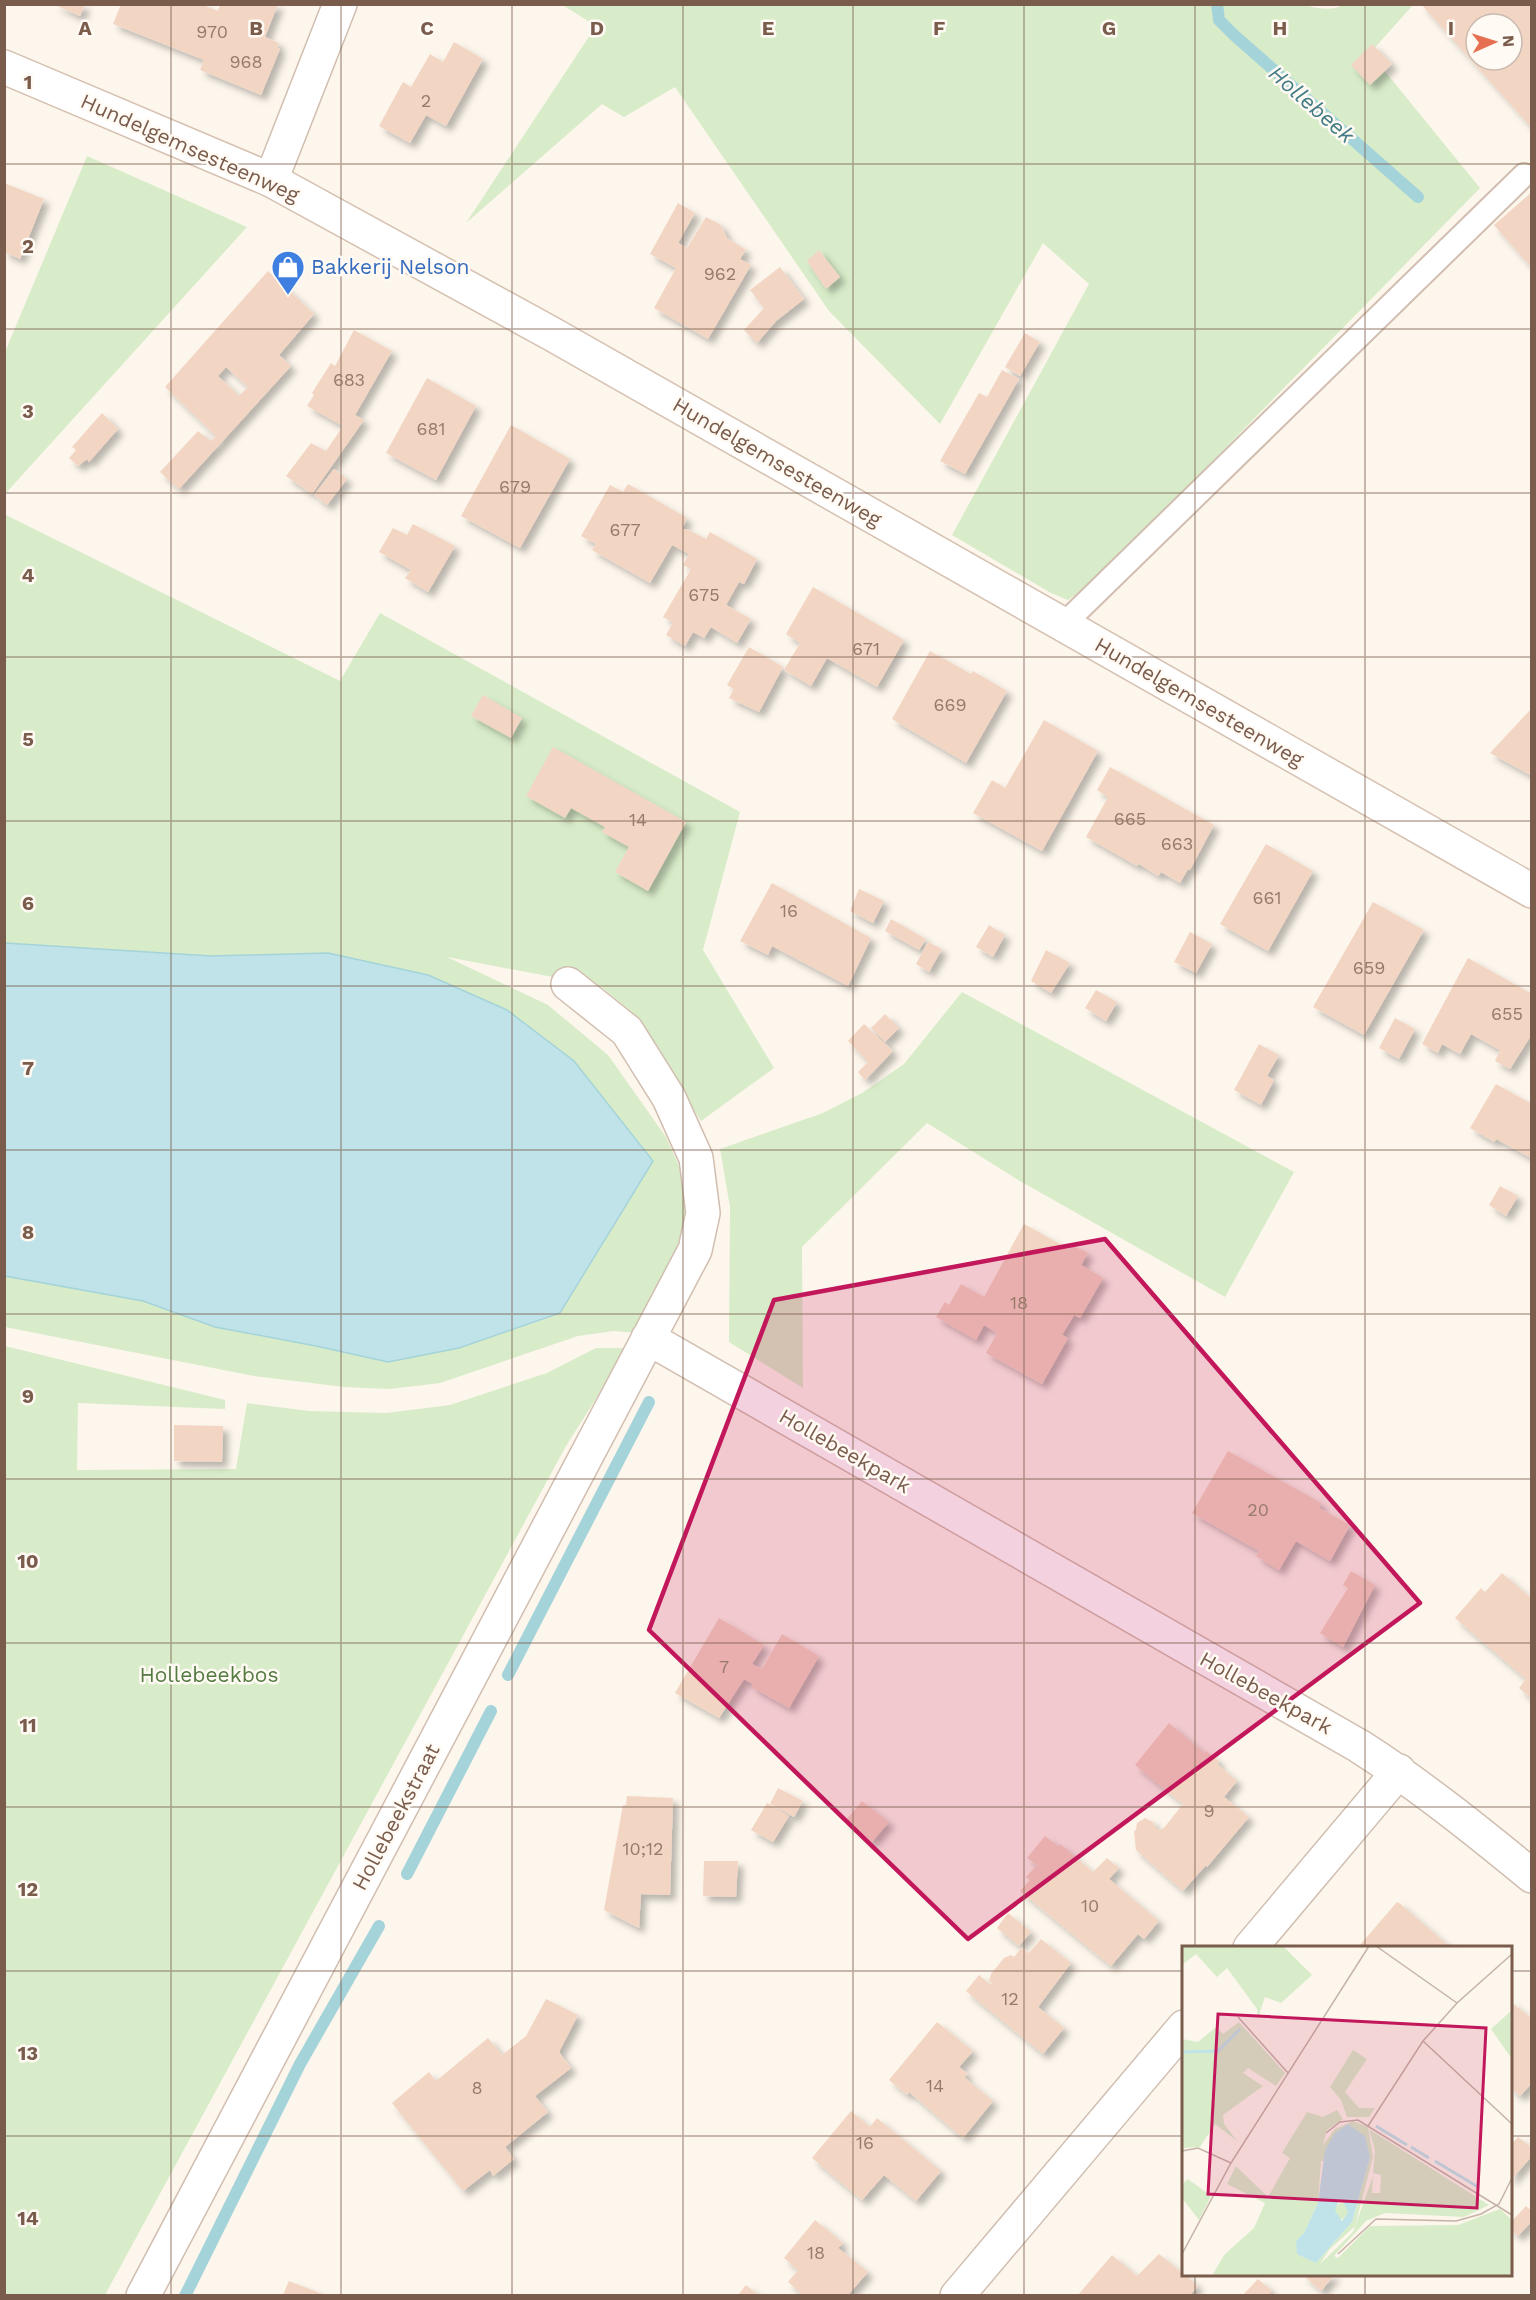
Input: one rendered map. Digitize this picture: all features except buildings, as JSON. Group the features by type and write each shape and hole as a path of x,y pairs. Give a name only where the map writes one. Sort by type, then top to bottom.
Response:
{"street":[{"path":"271,180 340,4"},
{"name":"Hundelgemsesteenweg","path":"4,67 271,180 552,334 1532,891"},
{"path":"568,984 627,1031 669,1098 696,1158 703,1213 695,1250 648,1338"},
{"name":"Hollebeekpark","path":"648,1338 1359,1746 1399,1771 1532,1876"},
{"name":"Hollebeekstraat","path":"143,2295 648,1338"},
{"path":"1251,1946 1399,1771"},
{"path":"957,2295 1182,2029"}],"lane":[{"path":"1063,625 1524,175"}],"highlighted area":[{"path":"1105,1239 1420,1603 968,1939 649,1630 774,1300"}],"green space":[{"path":"561,4 1299,4 1328,9 1345,4 1413,5 1370,53 1480,188 1095,581 1068,600 1051,593 952,535 1089,284 1043,243 940,424 829,311 675,87 624,117 602,104 466,223 596,26"},
{"path":"87,156 247,227 5,494 5,352"},
{"path":"4,514 340,681 380,613 740,812 703,950 774,1068 701,1121 627,1008 600,986 447,957 548,1005 608,1055 666,1137 679,1166 687,1203 688,1232 637,1333 614,1331 578,1336 440,1383 390,1389 344,1387 254,1376 5,1327 5,1276 143,1301 215,1327 387,1362 328,953 211,956 5,943"},
{"path":"962,992 1294,1172 1225,1297 1020,1181 927,1123 802,1247 803,1388 729,1342 730,1207 720,1149 823,1113 862,1093 904,1064"},
{"name":"Hollebeekbos","path":"5,1346 225,1400 225,1409 78,1403 77,1470 236,1469 247,1403 309,1411 386,1413 450,1405 547,1373 596,1348 628,1348 566,1446 105,2295 5,2296"}],"water":[{"path":"5,943 211,956 328,953 428,975 507,1010 574,1061 653,1161 560,1313 459,1348 388,1362 215,1327 143,1301 5,1276"}],"waterway":[{"name":"Hollebeek","path":"1217,4 1219,20 1234,35 1418,197"},
{"path":"508,1675 649,1402"},
{"path":"407,1874 491,1711"},
{"path":"185,2296 300,2064 379,1926"}],"place":[{"name":"Bakkerij Nelson","path":"288,296"}]}
